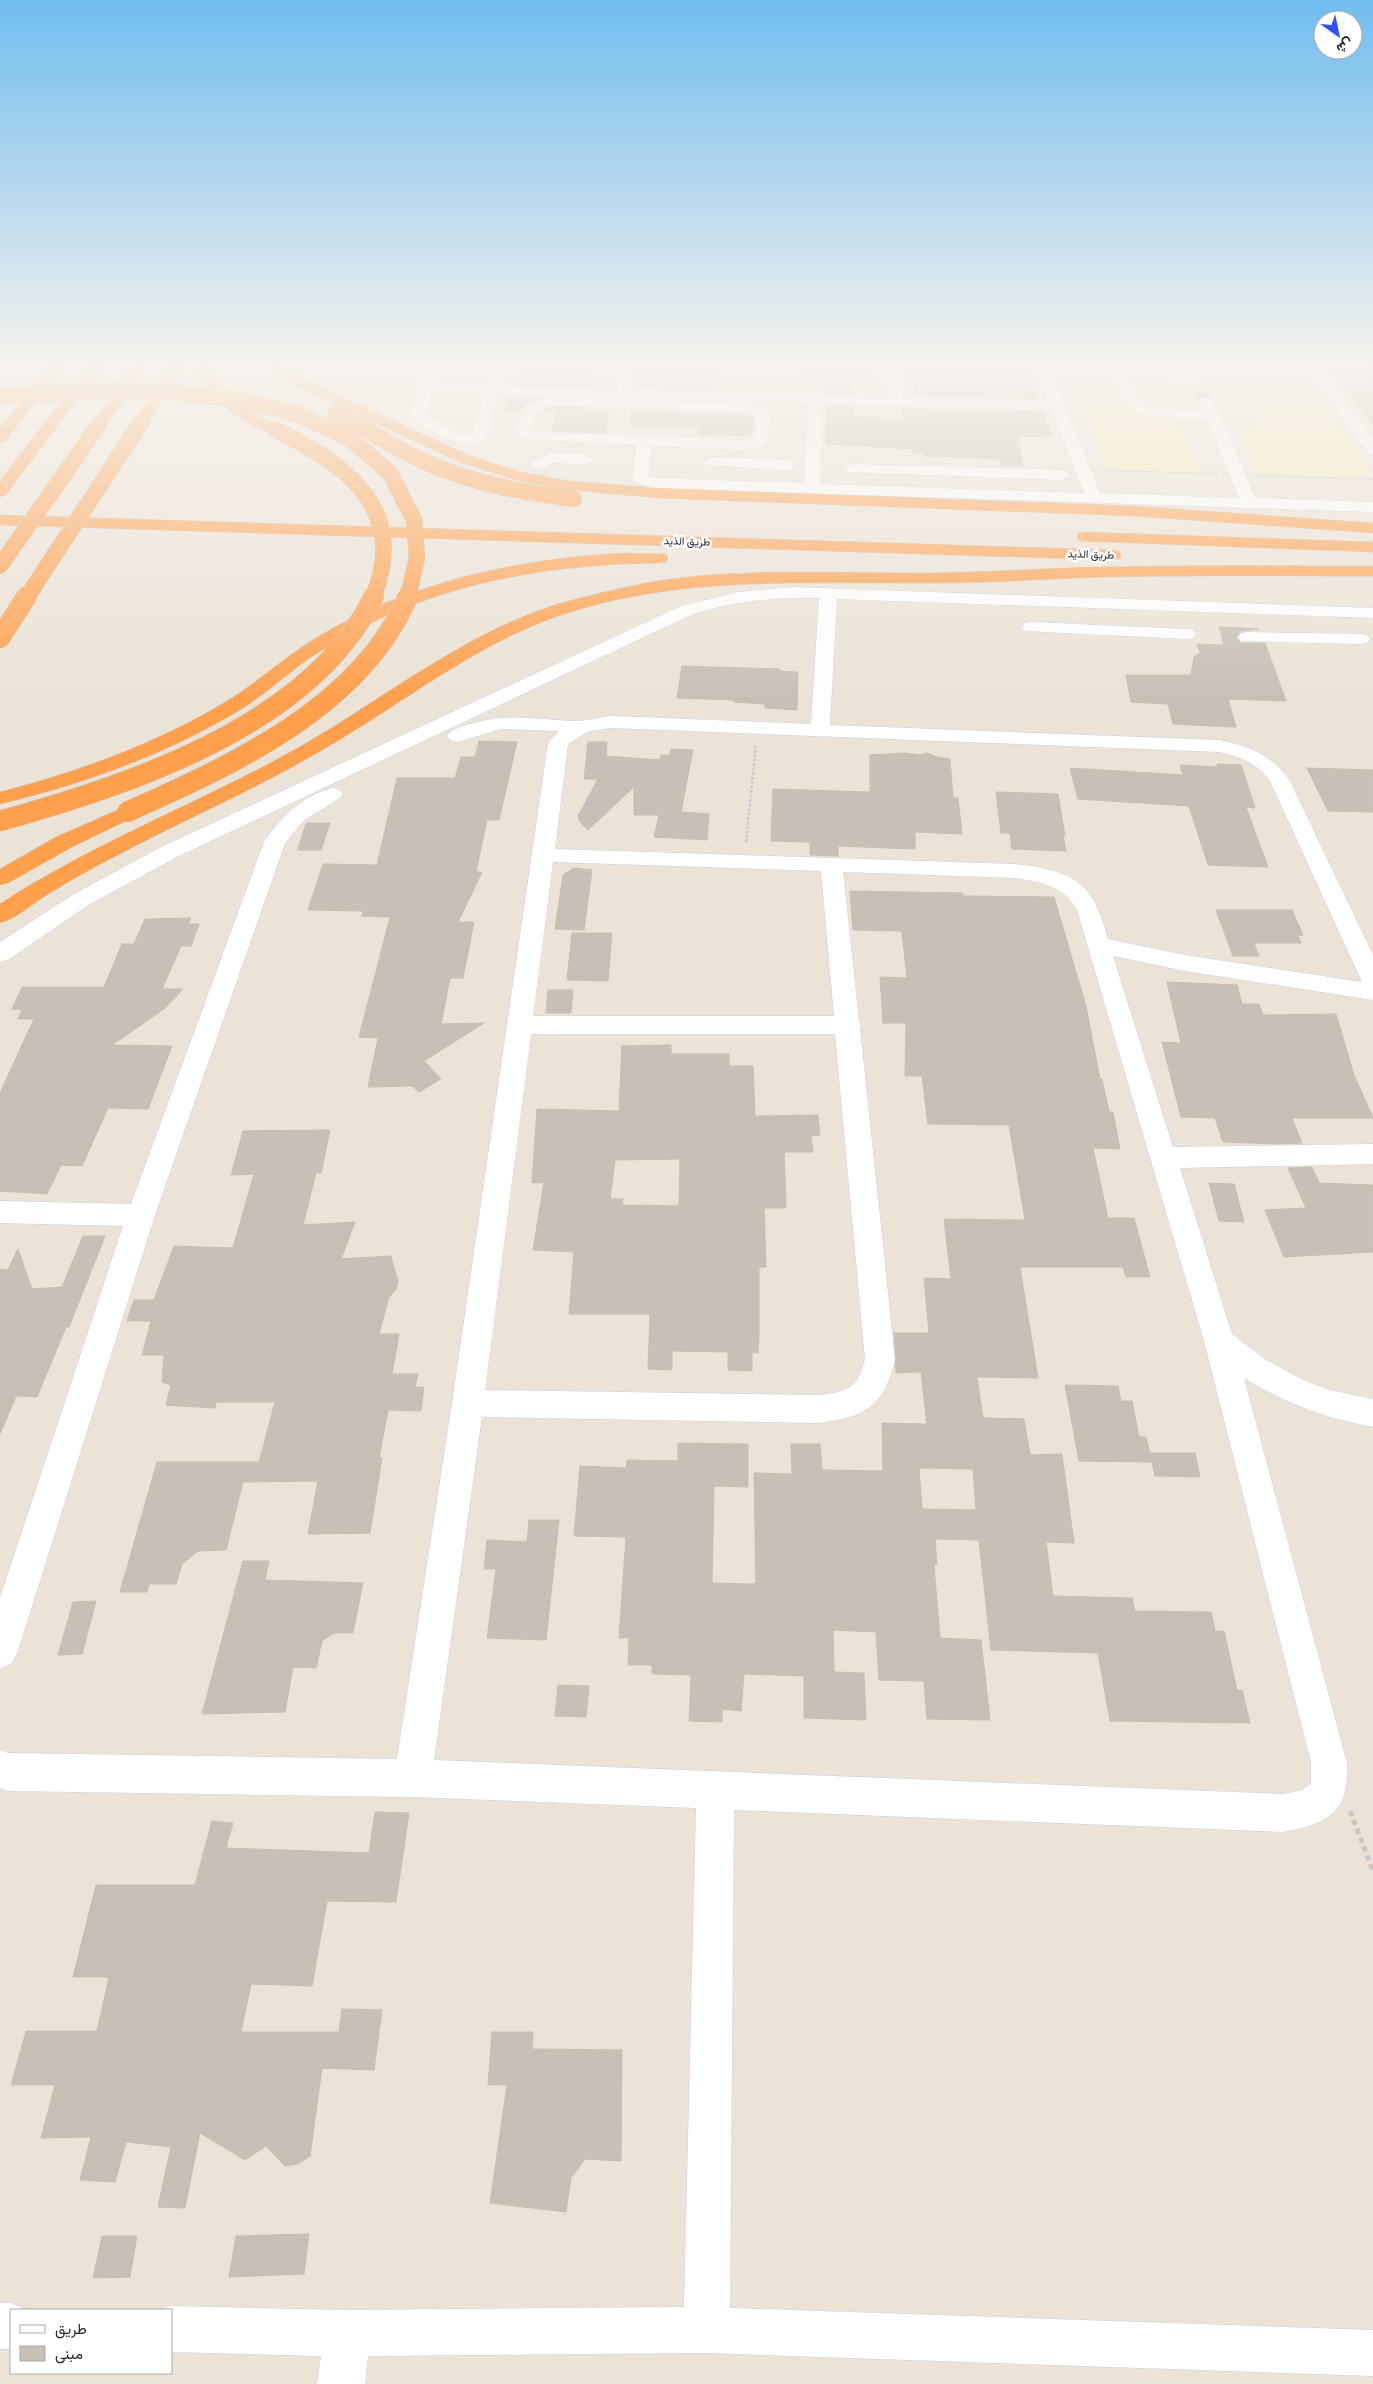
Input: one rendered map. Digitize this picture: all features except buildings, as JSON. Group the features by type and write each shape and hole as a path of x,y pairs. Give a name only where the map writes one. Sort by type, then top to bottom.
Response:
{"highway":[{"path":"0,492 12,476"},
{"path":"0,566 63,476"},
{"path":"0,638 106,476"},
{"path":"0,821 58,805 114,786 167,765 215,742 257,717 293,692 329,660 347,640 365,615 376,591 382,567 383,545 370,500 353,476"},
{"path":"0,878 64,842 192,784 249,753 299,721 339,689 372,656 395,624 410,594 417,565 418,534 410,506 392,476"},
{"path":"464,476 517,490 574,499 661,505 1052,520 1373,528"},
{"path":"524,476 582,488 649,493 1124,510 1373,528"},
{"name":"طريق الذيد","path":"0,506 722,527"},
{"name":"طريق الذيد","path":"0,520 1056,553 1373,569"},
{"name":"طريق الذيد","path":"1068,537 1373,547"},
{"path":"0,798 83,774 138,754 179,735 232,707 302,656 337,634 375,614 457,584 546,566 592,560 713,559"},
{"path":"733,560 1104,572"},
{"path":"0,915 42,888 108,851 250,782 309,749 478,645 524,623 574,605 622,593 671,584 733,578 936,578 1104,572 1373,569"}],"street":[{"path":"640,476 647,482 1373,506"},
{"path":"812,476 812,488"},
{"path":"882,476 882,490"},
{"path":"1008,476 1012,494"},
{"path":"1086,476 1094,497"},
{"path":"1238,476 1249,503"},
{"path":"1221,483 1228,502"},
{"path":"0,954 31,930 102,885 686,610 706,604 748,595 793,592 1373,612"},
{"path":"820,731 828,594"},
{"path":"1103,602 1109,631"},
{"path":"1300,609 1313,638"},
{"path":"1031,627 1188,634"},
{"path":"1247,637 1361,639"},
{"path":"0,1650 141,1215 275,842 287,824 316,802 483,725 513,720 578,727"},
{"path":"413,1778 468,1403 558,743 565,734 578,727 594,723 611,722 1219,746 1240,750 1258,758 1272,769 1280,781 1373,980"},
{"path":"0,1769 8,1772 413,1778 1283,1813 1306,1809 1321,1801 1329,1787 1329,1763 1219,1341 1098,944 1092,915 1084,898 1066,883 1042,874 1015,871 543,855"},
{"path":"468,1403 818,1409 843,1407 863,1397 877,1380 880,1359 832,864"},
{"path":"1098,944 1185,963 1373,992"},
{"path":"520,1025 849,1025"},
{"path":"1162,1158 1373,1154"},
{"path":"0,1212 141,1215"},
{"path":"1219,1341 1244,1363 1272,1382 1333,1405 1373,1413"},
{"path":"707,2330 715,1791"},
{"path":"172,2329 348,2333 707,2330 1373,2353"},
{"path":"341,2384 348,2333"}],"path":[{"path":"744,861 758,728"},
{"path":"1329,1763 1362,1838 1373,1871"}],"sand":[{"path":"1316,476 1363,476 1361,478"}]}
